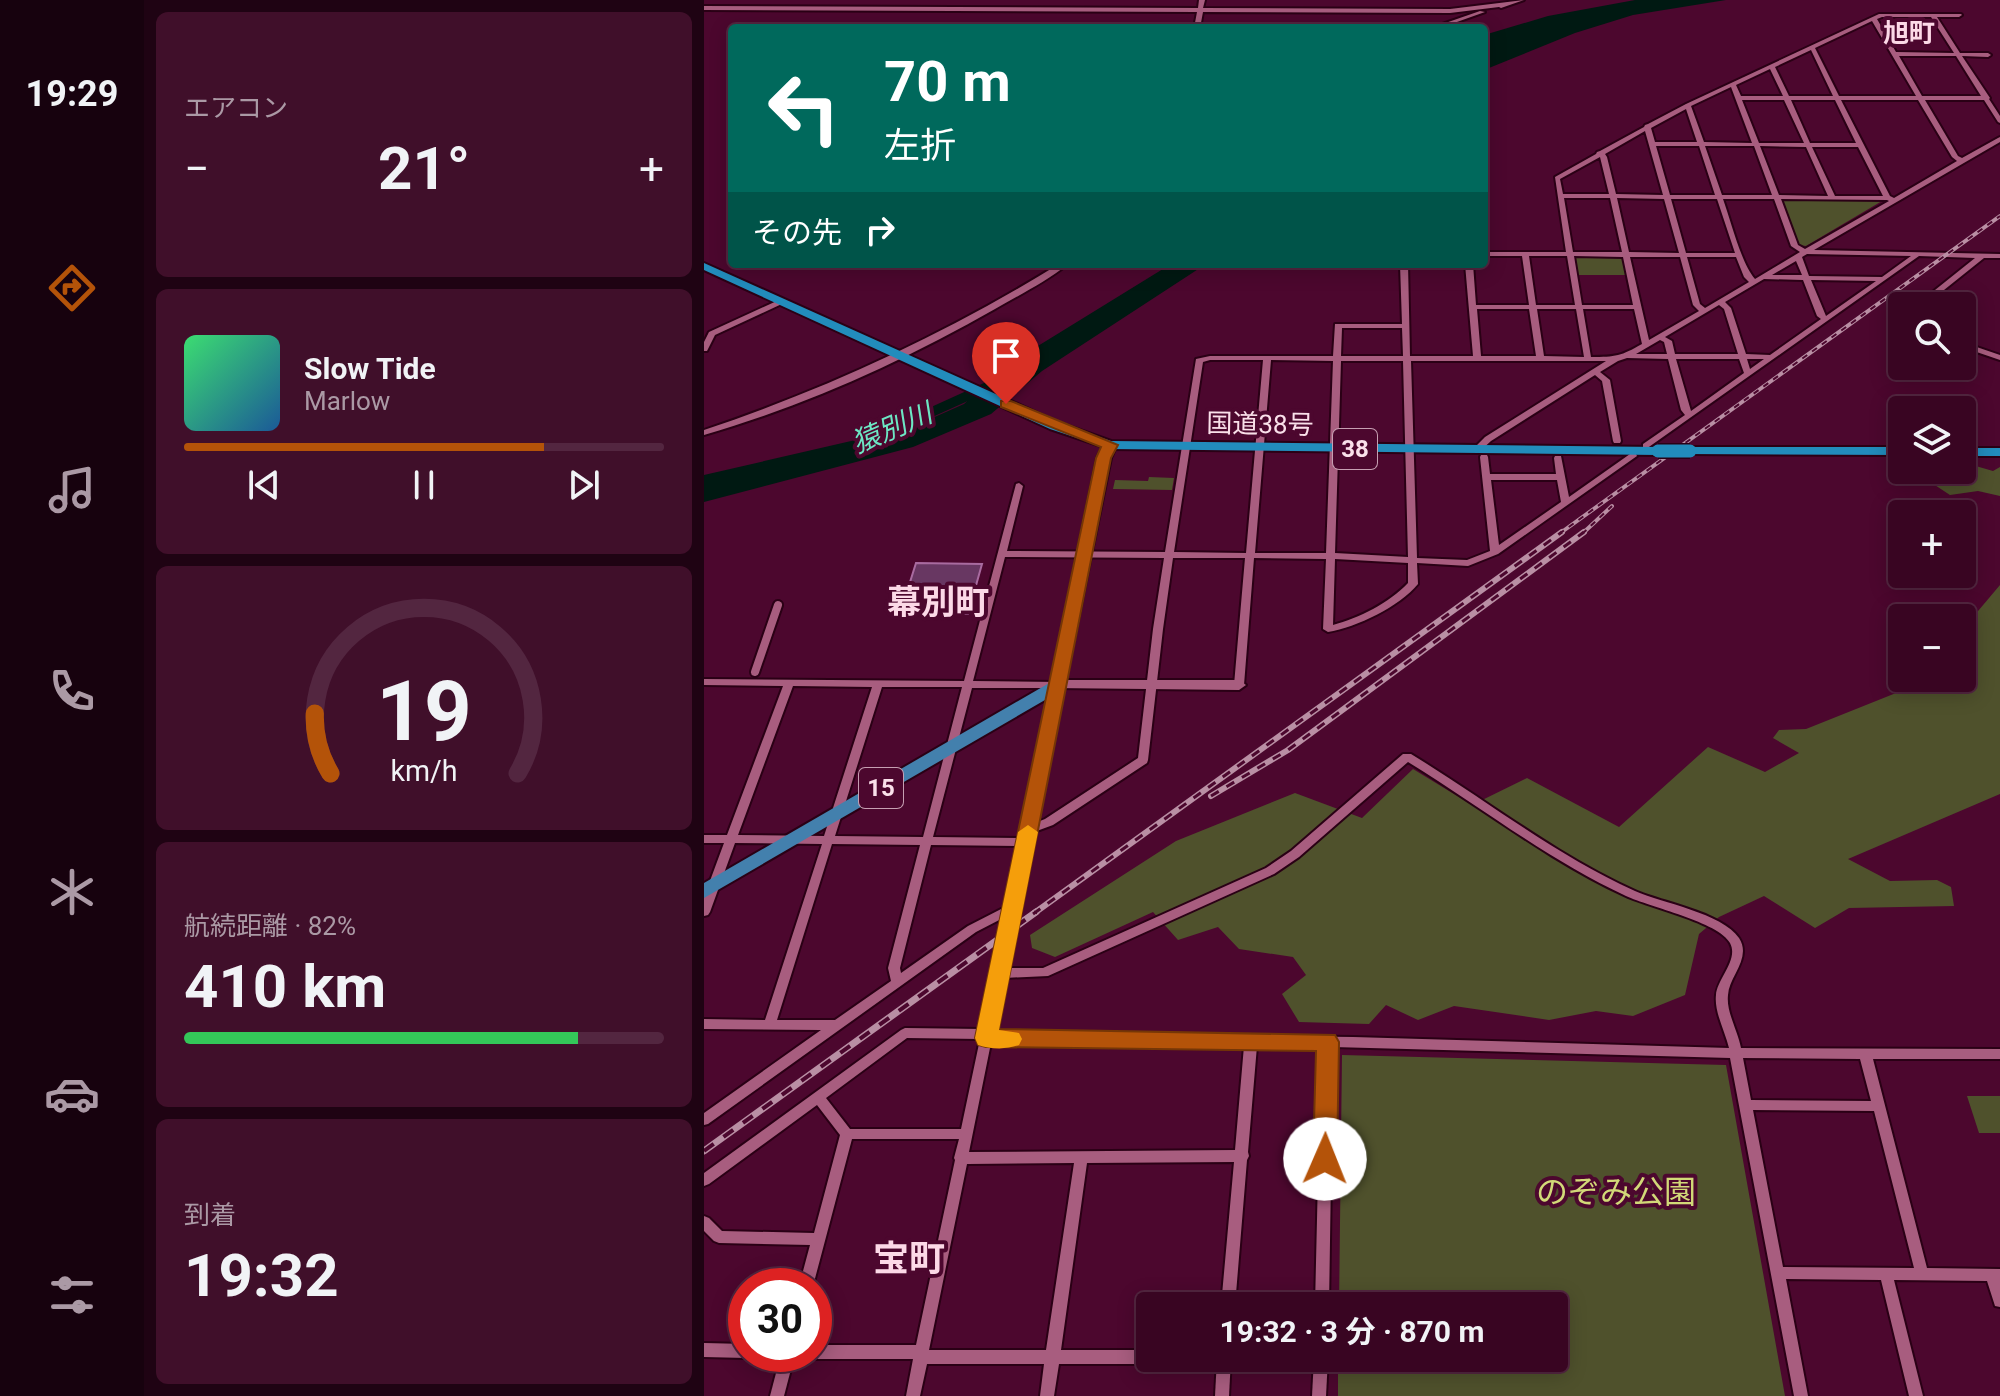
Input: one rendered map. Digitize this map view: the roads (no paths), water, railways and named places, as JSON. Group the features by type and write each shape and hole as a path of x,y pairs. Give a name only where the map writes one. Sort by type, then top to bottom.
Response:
{"highway":[{"name":"国道38号","path":"704,266 1055,426 1110,445 1480,453 1652,448 1690,451 1888,451"},
{"path":"1976,452 2000,452"}],"main road":[{"path":"1110,445 1104,458 1058,685 1239,685"},
{"name":"15","path":"709,888 1058,685"}],"street":[{"path":"1198,24 1202,0"},
{"path":"1446,24 1521,0"},
{"path":"704,8 1450,11 1506,4"},
{"path":"1588,359 1557,178 1688,105 1881,15 1959,15"},
{"path":"1933,15 2000,121"},
{"path":"1874,19 1955,157 1962,161"},
{"path":"1812,47 1891,199"},
{"path":"1896,54 1988,55"},
{"path":"1772,66 1832,197"},
{"path":"1733,84 1795,246 1801,254 1821,316 1826,319"},
{"path":"1739,98 1987,98"},
{"path":"1688,105 1748,277 1883,279"},
{"path":"1647,126 1697,305 1704,311"},
{"path":"1627,356 1891,199 2000,139"},
{"path":"1652,144 1862,145"},
{"path":"1599,153 1604,157 1646,344"},
{"path":"1560,196 1891,199"},
{"path":"1488,254 1739,255"},
{"path":"1525,254 1540,359"},
{"path":"1801,254 2000,256"},
{"path":"1652,448 1690,415 1769,357 1916,256"},
{"path":"1937,292 1982,256"},
{"path":"704,433 903,358 1058,268"},
{"path":"1404,268 1406,326 1407,358 1409,450 1413,562 1413,584 1409,590 1338,629 1328,629 1338,326 1406,326"},
{"path":"1469,268 1477,358"},
{"path":"704,349 712,334 782,302"},
{"path":"1720,302 1727,308 1748,374"},
{"path":"1473,307 1638,307"},
{"path":"1659,337 1668,341 1685,410 1690,415"},
{"path":"1976,349 2000,358"},
{"path":"704,839 924,841 1028,835 1143,760 1183,448 1199,361 1267,357 1769,357"},
{"path":"1239,685 1267,357"},
{"path":"1495,552 1487,477 1480,453 1512,423 1615,359"},
{"path":"1596,372 1606,380 1617,441"},
{"path":"1002,554 1331,556 1468,563 1495,552 1633,456"},
{"path":"1558,458 1565,502"},
{"path":"1487,477 1561,477"},
{"path":"897,982 894,968 924,841 952,747 1019,486"},
{"path":"755,672 778,605"},
{"path":"704,682 1058,685 913,1396"},
{"path":"704,912 709,888 731,839 789,683"},
{"path":"770,1024 878,683"},
{"path":"999,973 1044,973 1270,871 1295,854 1407,757 1475,796 1568,859 1631,894 1728,933 1739,950 1720,995 1736,1053 1801,1396"},
{"path":"704,1120 972,929 1011,909"},
{"path":"704,1024 837,1025"},
{"path":"704,1180 905,1033 1736,1053 2000,1054"},
{"path":"1229,1292 1251,1040"},
{"path":"1322,1292 1327,1042"},
{"path":"1865,1053 1922,1274"},
{"path":"818,1097 847,1134"},
{"path":"1745,1105 1878,1106"},
{"path":"847,1134 966,1134"},
{"path":"811,1268 847,1134"},
{"path":"960,1158 1243,1156"},
{"path":"1047,1396 1081,1157"},
{"path":"704,1222 719,1237 819,1239"},
{"path":"1778,1273 1996,1275 2000,1301"},
{"path":"1886,1274 1916,1396"},
{"path":"704,1350 728,1351"},
{"path":"832,1353 1136,1357"},
{"path":"777,1396 783,1372"},
{"path":"1222,1396 1223,1372"},
{"path":"1319,1396 1320,1372"}],"waterway":[{"name":"猿別川","path":"860,443 995,383"}],"railway":[{"path":"1559,534 2000,216"},
{"path":"1582,534 1612,506"},
{"path":"1033,914 1562,532"},
{"path":"1211,796 1288,750 1584,532"},
{"path":"704,1151 1036,912"}],"district":[{"name":"旭町","path":"1909,33"},
{"name":"幕別町","path":"938,602"},
{"name":"宝町","path":"909,1259"}],"park label":[{"name":"のぞみ公園","path":"1616,1192"}]}
